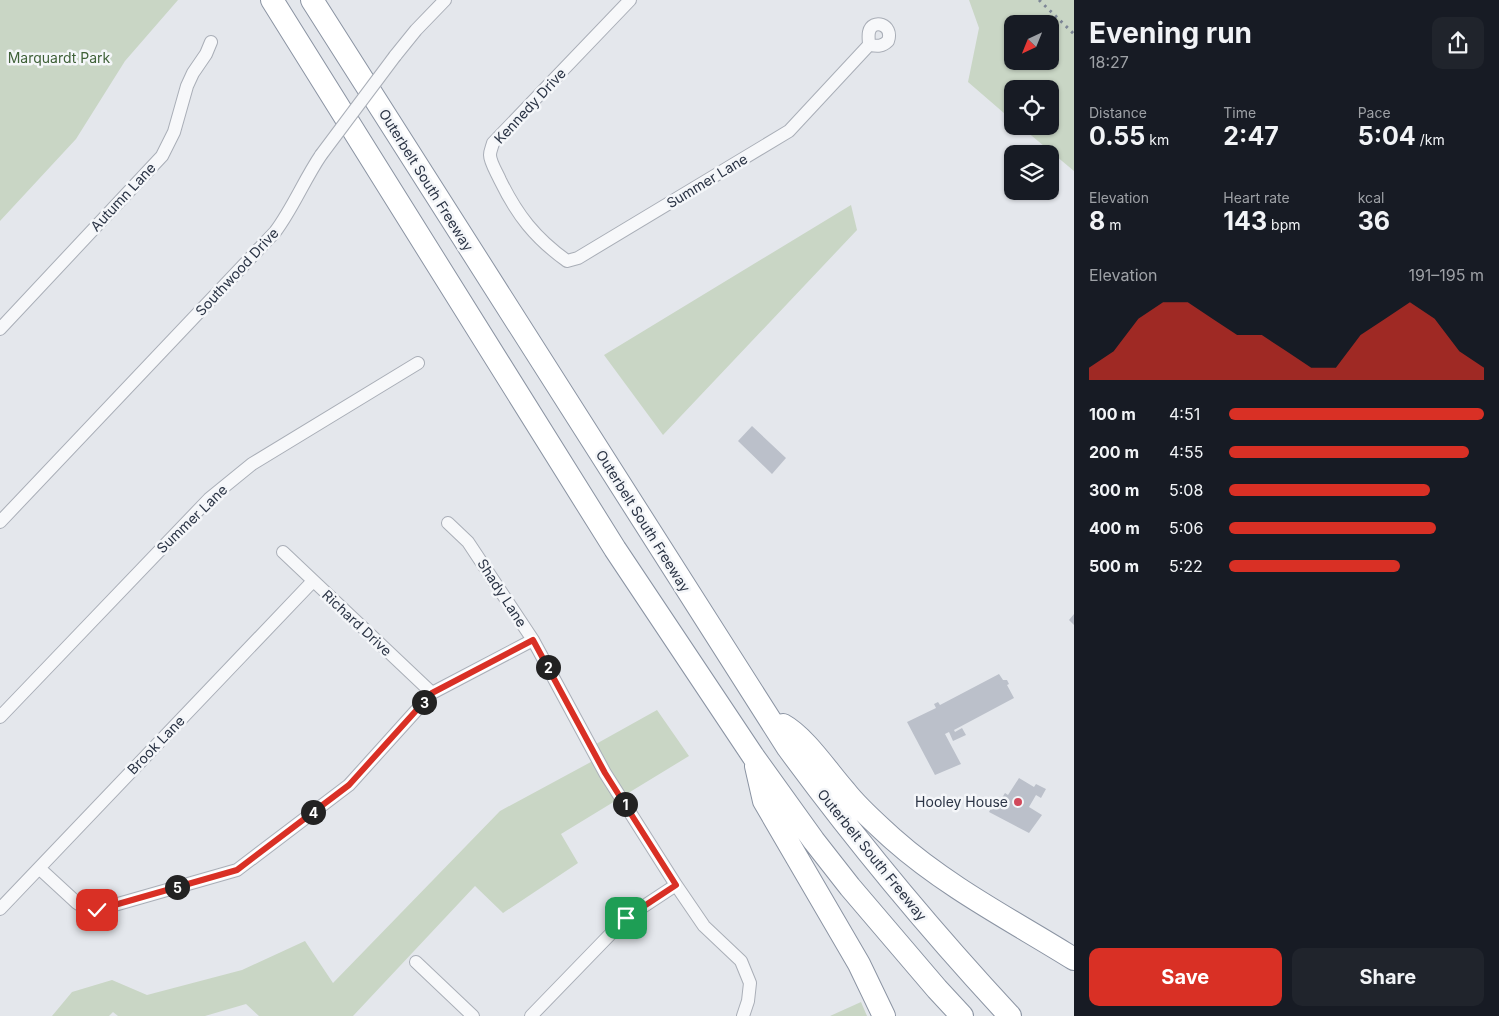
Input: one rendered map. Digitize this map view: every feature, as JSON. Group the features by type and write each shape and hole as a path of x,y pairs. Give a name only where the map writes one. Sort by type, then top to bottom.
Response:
{"highway":[{"path":"272,0 615,549 753,756 814,841 850,887 962,1016"},
{"name":"Outerbelt South Freeway","path":"312,0 771,722 816,785 875,860 972,976 1010,1016"},
{"path":"771,722 791,729 847,794 894,840 919,861 958,888 1074,959"},
{"path":"753,756 764,801 859,964 884,1016"}],"street":[{"name":"Southwood Drive","path":"0,522 275,232 285,219 310,171 321,155 395,56 416,30 445,0"},
{"name":"Kennedy Drive","path":"528,226 517,213 496,173 490,156 493,143 630,0"},
{"name":"Autumn Lane","path":"0,328 162,156 174,132 187,86 206,54 210,42"},
{"name":"Summer Lane","path":"528,226 567,261 578,258 788,131 869,44"},
{"name":"Summer Lane","path":"0,717 209,499 252,464 418,363"},
{"name":"Shady Lane","path":"448,522 468,542 533,640 605,773 676,885 704,926 741,961 750,982 748,1001 743,1016"},
{"name":"Richard Drive","path":"283,552 432,693"},
{"name":"Brook Lane","path":"0,909 313,581"},
{"path":"39,868 77,903 86,909 97,910 237,870 349,785 432,693 533,640"},
{"path":"531,1016 626,918 676,885"},
{"path":"416,962 473,1016"}],"green space":[{"name":"Marquardt Park","path":"0,0 178,0 125,61 76,139 0,221"},
{"path":"969,0 1074,0 1074,171 1059,158 1059,145 1043,145 1031,135 1059,135 1059,80 1004,80 1004,113 968,82 979,28"},
{"path":"851,205 857,230 663,435 604,355"},
{"path":"657,710 689,756 561,834 578,863 503,913 475,886 353,1016 259,1016 246,1004 205,1016 118,1016 113,1012 109,1016 52,1016 72,992 112,980 147,995 242,970 305,941 333,983 500,811 602,756 596,744"},
{"path":"861,1002 867,1016 830,1016"}],"building":[{"path":"752,426 786,458 772,474 738,441"},
{"path":"1074,614 1074,625 1069,620"},
{"path":"999,674 1003,680 1007,680 1009,684 1007,685 1014,698 954,730 955,732 962,728 966,735 953,741 949,732 945,734 961,764 935,775 907,722 936,708 934,704 938,702 940,705"},
{"path":"1019,778 1034,787 1036,784 1046,789 1041,798 1036,795 1029,807 1042,815 1029,833 989,812 996,799 1000,801 1005,793 1008,795"}],"railway":[{"path":"1039,0 1074,34"}],"place":[{"name":"Hooley House","path":"1018,802"}],"route":[{"path":"97,910 237,870 349,785 432,693 533,640 605,773 676,885 626,918"}]}
